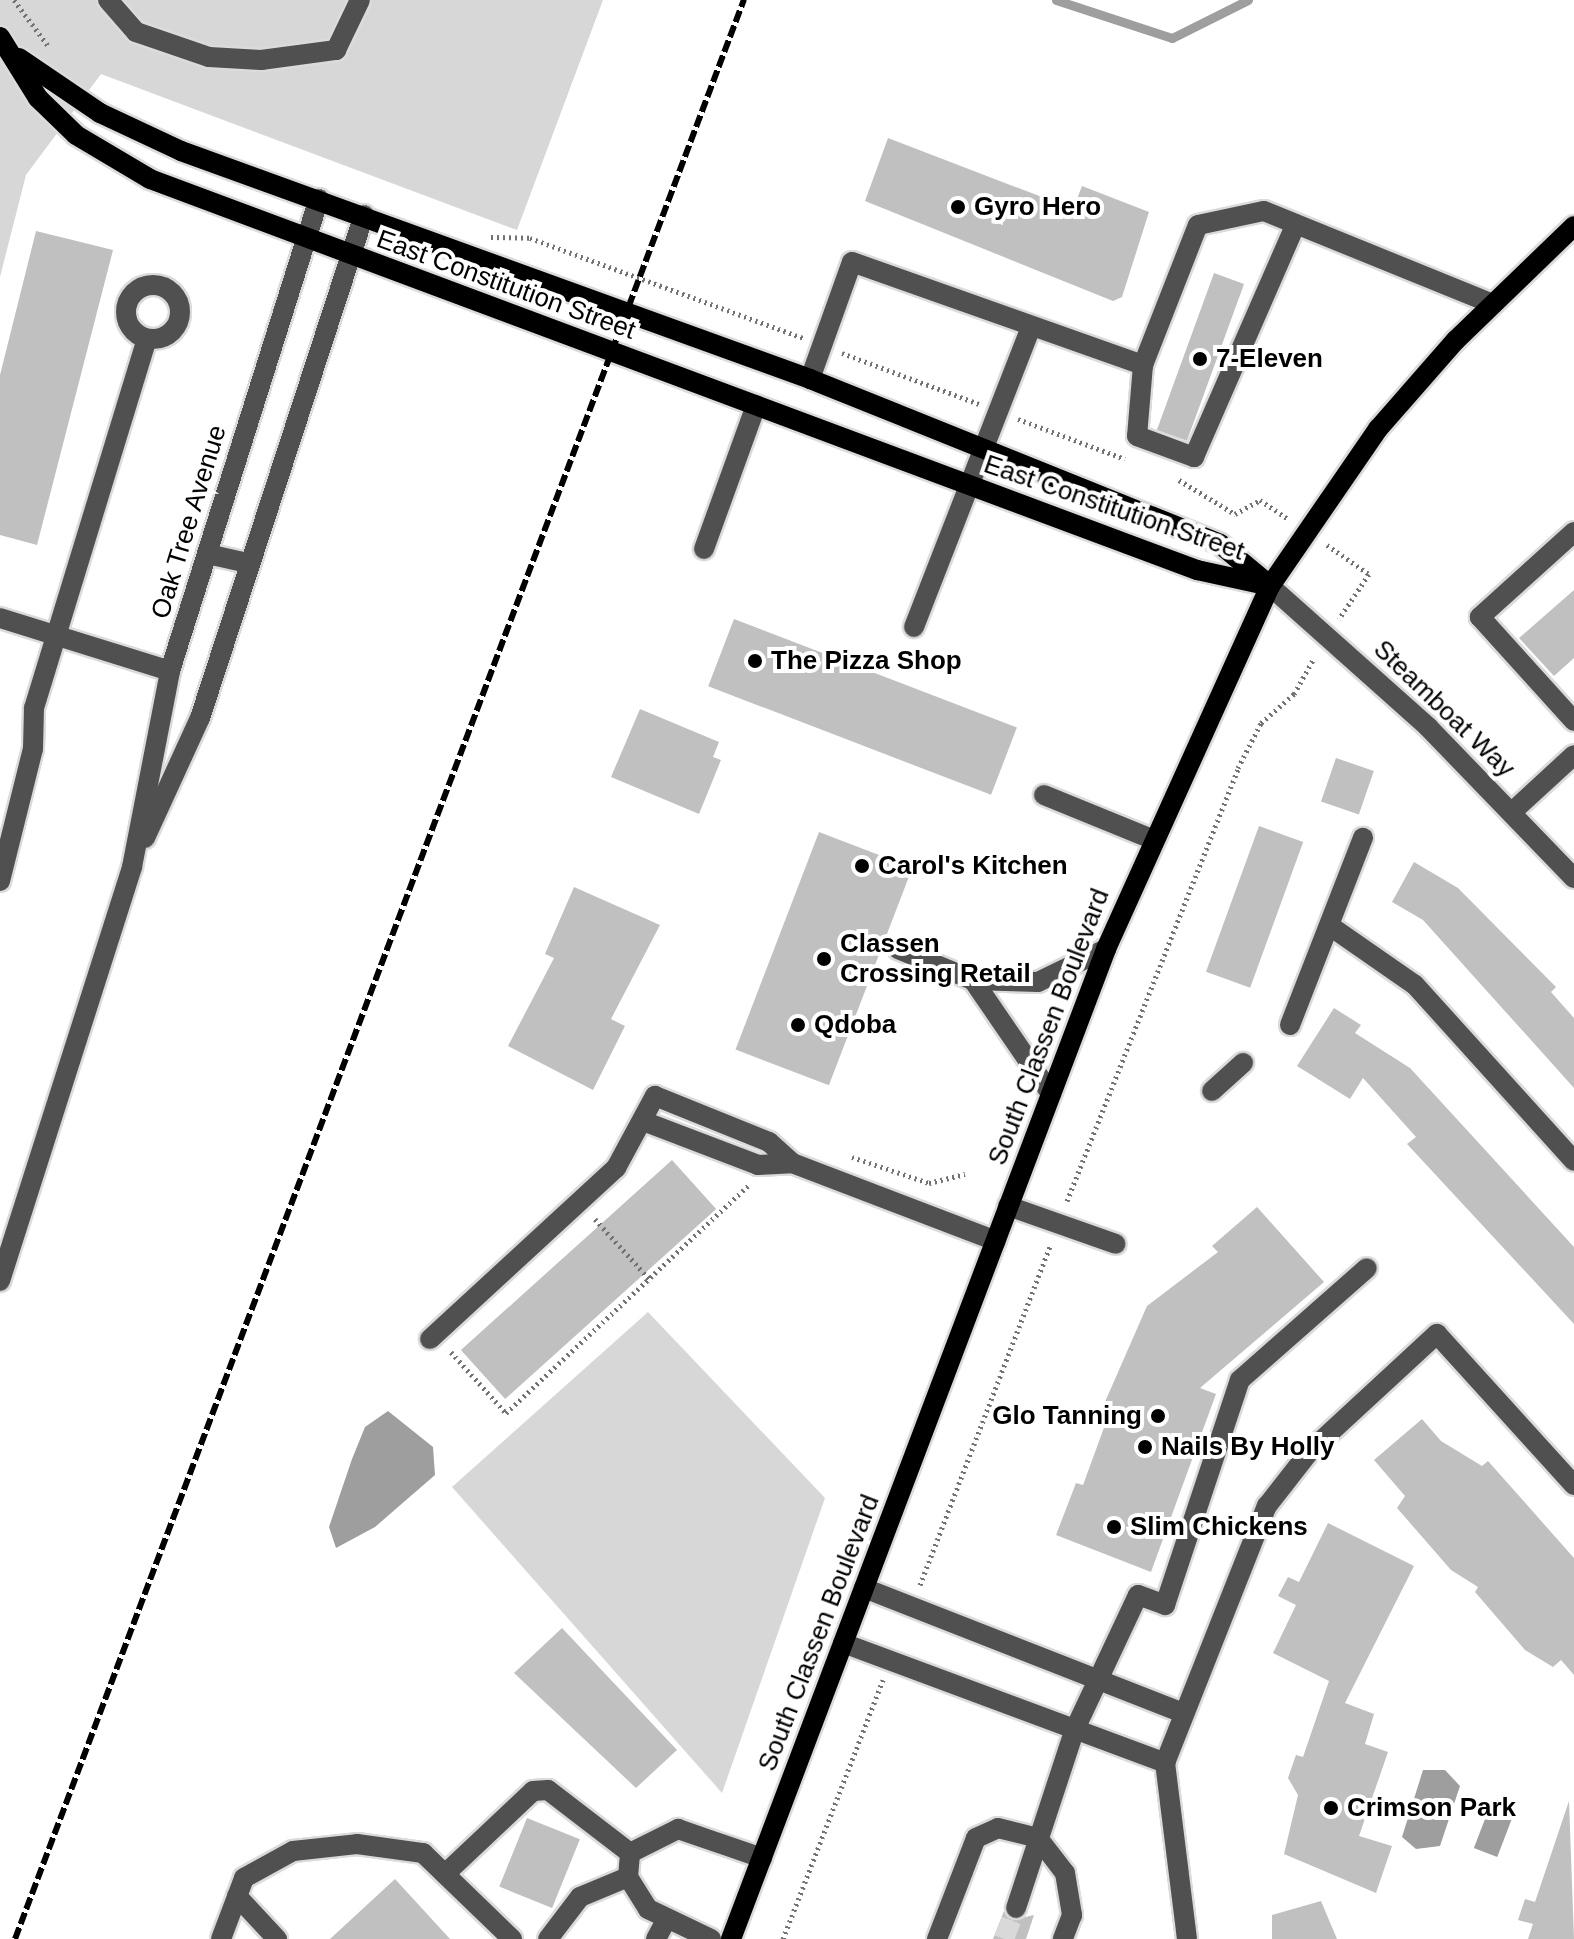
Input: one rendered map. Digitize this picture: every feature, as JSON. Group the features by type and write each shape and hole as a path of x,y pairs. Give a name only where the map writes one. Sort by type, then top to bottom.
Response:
{"main road":[{"name":"East Constitution Street","path":"6,45 100,113 181,151 810,379 982,451 1220,544 1270,586"},
{"name":"East Constitution Street","path":"6,45 38,98 117,162 351,256 1197,570 1270,586"},
{"name":"South Classen Boulevard","path":"731,1939 1106,949 1152,839 1270,586 1378,429 1493,304 1574,226"}],"street":[{"path":"108,0 136,32 209,57 261,60 336,50 360,0"},
{"name":"Oak Tree Avenue","path":"0,1281 132,867 170,671 319,199"},
{"path":"1296,224 1194,457 1137,436 1143,365 1198,225 1264,211 1493,304"},
{"name":"Oak Tree Avenue","path":"132,867 200,718 248,563 364,215"},
{"path":"810,379 852,262 1030,329 1143,365"},
{"path":"914,627 1030,329"},
{"path":"1,869 57,632 147,339"},
{"path":"704,549 756,405"},
{"path":"1574,532 1480,617 1574,721"},
{"path":"207,554 248,563"},
{"name":"Steamboat Way","path":"1270,586 1512,812 1574,878"},
{"path":"0,618 57,632 170,671"},
{"path":"1512,812 1574,755"},
{"path":"1044,795 1152,839"},
{"path":"1290,1025 1363,838"},
{"path":"1330,926 1415,985 1574,1161"},
{"path":"898,949 973,980 1038,982 1106,949"},
{"path":"973,980 1051,1094"},
{"path":"1212,1091 1243,1063"},
{"path":"437,1342 616,1168 655,1096 769,1142 792,1163 996,1241"},
{"path":"643,1121 758,1165 792,1163"},
{"path":"1008,1206 1116,1244"},
{"path":"1016,1908 1075,1729 1138,1595 1165,1605 1240,1380 1367,1268"},
{"path":"1187,1939 1165,1763 1267,1506 1310,1451 1437,1334 1574,1485"},
{"path":"864,1588 1183,1713"},
{"path":"843,1643 1165,1763"},
{"path":"445,1874 533,1791 548,1790 630,1853"},
{"path":"937,1939 976,1838 998,1828 1038,1838 1065,1873 1072,1915 1063,1939"},
{"path":"630,1853 678,1829 762,1858"},
{"path":"221,1939 240,1887 293,1851 357,1844 400,1845 423,1853 512,1939"},
{"path":"630,1853 628,1877 648,1909 711,1939"},
{"path":"548,1939 580,1897 628,1877"},
{"path":"240,1887 277,1939"},
{"path":"656,1939 666,1920"}],"path":[{"path":"14,0 57,56"},
{"path":"475,236 530,238 1143,466"},
{"path":"1171,477 1235,514 1260,500 1273,509"},
{"path":"1348,560 1369,574 1351,601"},
{"path":"919,1590 1058,1224 1238,768 1261,723 1301,682"},
{"path":"838,1153 929,1183 965,1174"},
{"path":"437,1342 506,1413 744,1194 758,1165"},
{"path":"589,1212 651,1281"},
{"path":"783,1939 886,1674"}],"shaded area":[{"path":"0,0 603,0 517,230 101,74 26,175 0,277"},
{"path":"648,1312 825,1498 722,1793 452,1487"},
{"path":"388,1411 433,1447 435,1475 375,1527 336,1548 329,1527 352,1459 365,1427"},
{"path":"1423,1770 1445,1770 1460,1786 1440,1846 1416,1849 1402,1837"},
{"path":"1490,1806 1513,1815 1497,1857 1474,1848"}],"building":[{"path":"888,138 1073,209 1082,186 1149,212 1122,297 1113,301 865,201"},
{"path":"36,231 113,250 37,545 0,535 0,375"},
{"name":"7-Eleven","path":"1214,273 1244,284 1187,441 1157,430"},
{"path":"1574,590 1574,658 1554,676 1519,638"},
{"path":"734,619 1017,728 991,795 708,686"},
{"path":"640,709 719,742 713,757 721,760 699,814 611,777"},
{"path":"1336,758 1374,771 1359,815 1321,801"},
{"path":"1259,826 1303,842 1250,988 1206,972"},
{"name":"Classen Crossing Retail","path":"819,832 912,868 829,1085 736,1050"},
{"path":"1414,862 1458,888 1556,987 1551,992 1574,1018 1574,1088 1423,920 1392,902"},
{"path":"574,887 660,925 611,1019 625,1026 593,1090 508,1046 554,958 545,954"},
{"path":"1334,1008 1361,1025 1355,1033 1410,1068 1574,1247 1574,1324 1407,1144 1416,1137 1363,1078 1350,1099 1297,1066"},
{"path":"672,1160 716,1209 505,1399 461,1350"},
{"path":"1257,1207 1324,1282 1200,1388 1216,1394 1151,1572 1056,1535 1076,1483 1083,1485 1109,1414 1101,1411 1147,1306 1218,1252 1212,1246"},
{"path":"1422,1419 1441,1441 1482,1466 1488,1461 1574,1558 1574,1675 1561,1660 1553,1667 1525,1650 1475,1592 1478,1587 1451,1570 1397,1508 1405,1496 1374,1460"},
{"path":"1328,1523 1414,1566 1345,1703 1374,1714 1365,1744 1388,1752 1359,1836 1392,1846 1376,1893 1284,1854 1298,1795 1288,1778 1296,1755 1303,1757 1329,1681 1273,1653 1296,1605 1278,1596 1288,1577 1299,1582"},
{"path":"562,1628 677,1750 636,1788 514,1673"},
{"path":"1569,1801 1574,1939 1528,1939 1533,1924 1518,1920 1525,1899 1535,1902"},
{"path":"527,1818 580,1839 552,1908 499,1887"},
{"path":"395,1879 450,1939 330,1939"},
{"path":"1321,1901 1337,1939 1272,1939 1272,1915"},
{"path":"1004,1911 1013,1920 1034,1915 1026,1939 993,1939"}],"waterway":[{"path":"1056,0 1172,38 1248,0"}],"tunnel":[{"path":"1004,1939 1016,1908"}],"railway":[{"path":"15,1939 744,0"}],"place":[{"name":"Gyro Hero","path":"958,207"},
{"name":"7-Eleven","path":"1200,359"},
{"name":"The Pizza Shop","path":"755,661"},
{"name":"Carol's Kitchen","path":"862,866"},
{"name":"Classen Crossing Retail","path":"824,959"},
{"name":"Qdoba","path":"798,1025"},
{"name":"Glo Tanning","path":"1158,1416"},
{"name":"Nails By Holly","path":"1145,1447"},
{"name":"Slim Chickens","path":"1114,1527"},
{"name":"Crimson Park","path":"1331,1808"}]}
